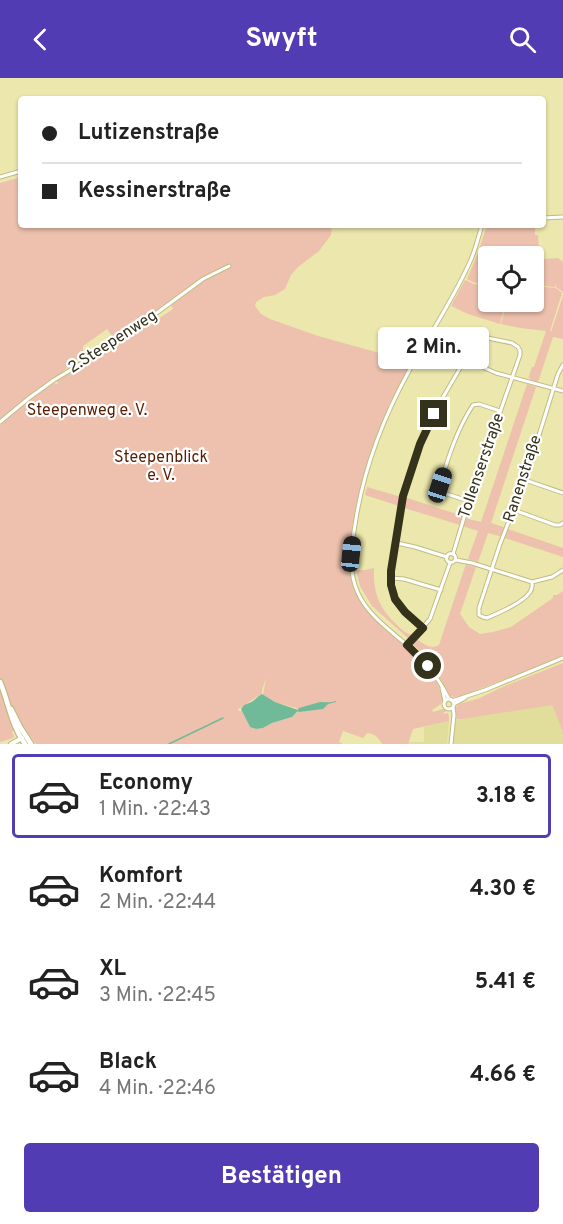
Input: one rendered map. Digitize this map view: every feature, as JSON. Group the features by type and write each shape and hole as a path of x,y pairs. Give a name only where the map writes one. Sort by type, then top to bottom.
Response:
{"main road":[{"path":"0,682 25,741 11,744"}],"street":[{"path":"0,177 18,172"},
{"path":"546,218 563,218"},
{"path":"451,744 450,704 441,686 428,666 362,601 353,578 351,554 358,507 374,447 395,398 470,263 481,228"},
{"name":"2.Steepenweg","path":"0,422 41,389 134,332 139,323 203,279 229,266"},
{"name":"Tollenserstraße","path":"453,554 520,353 518,347 512,343 481,337 476,341 465,360"},
{"path":"426,342 489,371 563,391"},
{"path":"423,628 397,602 391,588 391,571 401,505 420,444 432,416 465,360"},
{"name":"Ranenstraße","path":"532,582 530,592 508,609 484,618 479,615 478,608 525,480 563,364"},
{"path":"469,501 444,493 440,489 449,455 473,405 479,404 500,411"},
{"path":"525,480 563,493"},
{"path":"514,510 555,525 563,523"},
{"path":"396,543 447,557 453,554 456,560"},
{"path":"447,557 450,563"},
{"path":"407,645 430,619 450,563 456,560 532,582 552,577 563,570"},
{"path":"391,578 404,579 441,590"},
{"path":"450,704 563,658"}],"shaded area":[{"path":"262,694 275,702 298,710 320,702 336,702 328,704 323,709 298,711 292,717 256,729 250,727 241,709"},
{"path":"552,705 563,732 563,744 453,744 456,717 463,719"},
{"path":"449,721 447,744 408,744 408,742 424,742 424,727"}],"green space":[{"path":"18,178 18,228 332,228 331,235 319,251 298,267 291,275 285,289 275,295 264,297 256,302 255,306 261,314 270,319 318,336 376,352 388,359 410,366 388,406 366,467 352,529 350,575 357,594 368,611 419,658 433,677 443,699 441,704 432,710 433,712 443,709 447,711 443,713 448,713 449,721 413,729 408,744 382,744 372,734 367,733 363,738 343,731 339,742 343,744 36,744 23,726 21,727 0,678 0,426 25,402 53,383 57,384 56,380 134,332 150,323 152,325 173,309 171,304 201,280 166,306 162,305 158,312 133,324 132,331 116,342 107,329 83,346 83,353 70,367 51,379 0,421 0,183","holes":["232,265 206,280 203,279","266,678 263,695 275,702 296,708 297,713 292,717 256,729 250,727 242,711 238,709 262,694"]},
{"path":"486,228 535,228 535,235 538,235 539,246 480,246"},
{"path":"478,253 478,283 467,279"},
{"path":"558,258 563,262 563,292 556,287 556,283 555,287 544,286 544,259"},
{"path":"465,280 478,285 478,312 503,312 500,324 451,306"},
{"path":"544,287 556,288 562,293 550,331 563,296 563,339 553,337 538,382 530,380 530,377 528,379 546,331 501,324 504,312 544,312"},
{"path":"527,384 536,387 491,523 506,528 503,537 488,533 478,562 468,559 478,531 462,526 465,518 481,522"},
{"path":"367,487 401,497 399,506 365,495"},
{"path":"404,497 463,516 460,525 401,507"},
{"path":"508,529 563,548 563,557 505,538"},
{"path":"466,564 476,567 460,614 469,627 480,634 511,627 553,598 553,595 563,591 563,656 457,698 450,696 434,668 413,644 416,638 430,647 439,645"},
{"path":"374,568 378,600 401,629 413,635 409,639 372,606 360,586 356,570"},
{"path":"563,663 563,732 552,705 457,719 455,709 459,704 480,698"},
{"path":"0,688 14,736 0,742"}],"waterway":[{"path":"169,744 223,718"}],"route":[{"path":"428,666 407,645 423,628 405,612 395,599 392,592 391,571 403,496 414,458 434,414"}],"park label":[{"name":"Steepenweg e. V.","path":"87,411"},
{"name":"Steepenblick e. V.","path":"161,467"}]}
